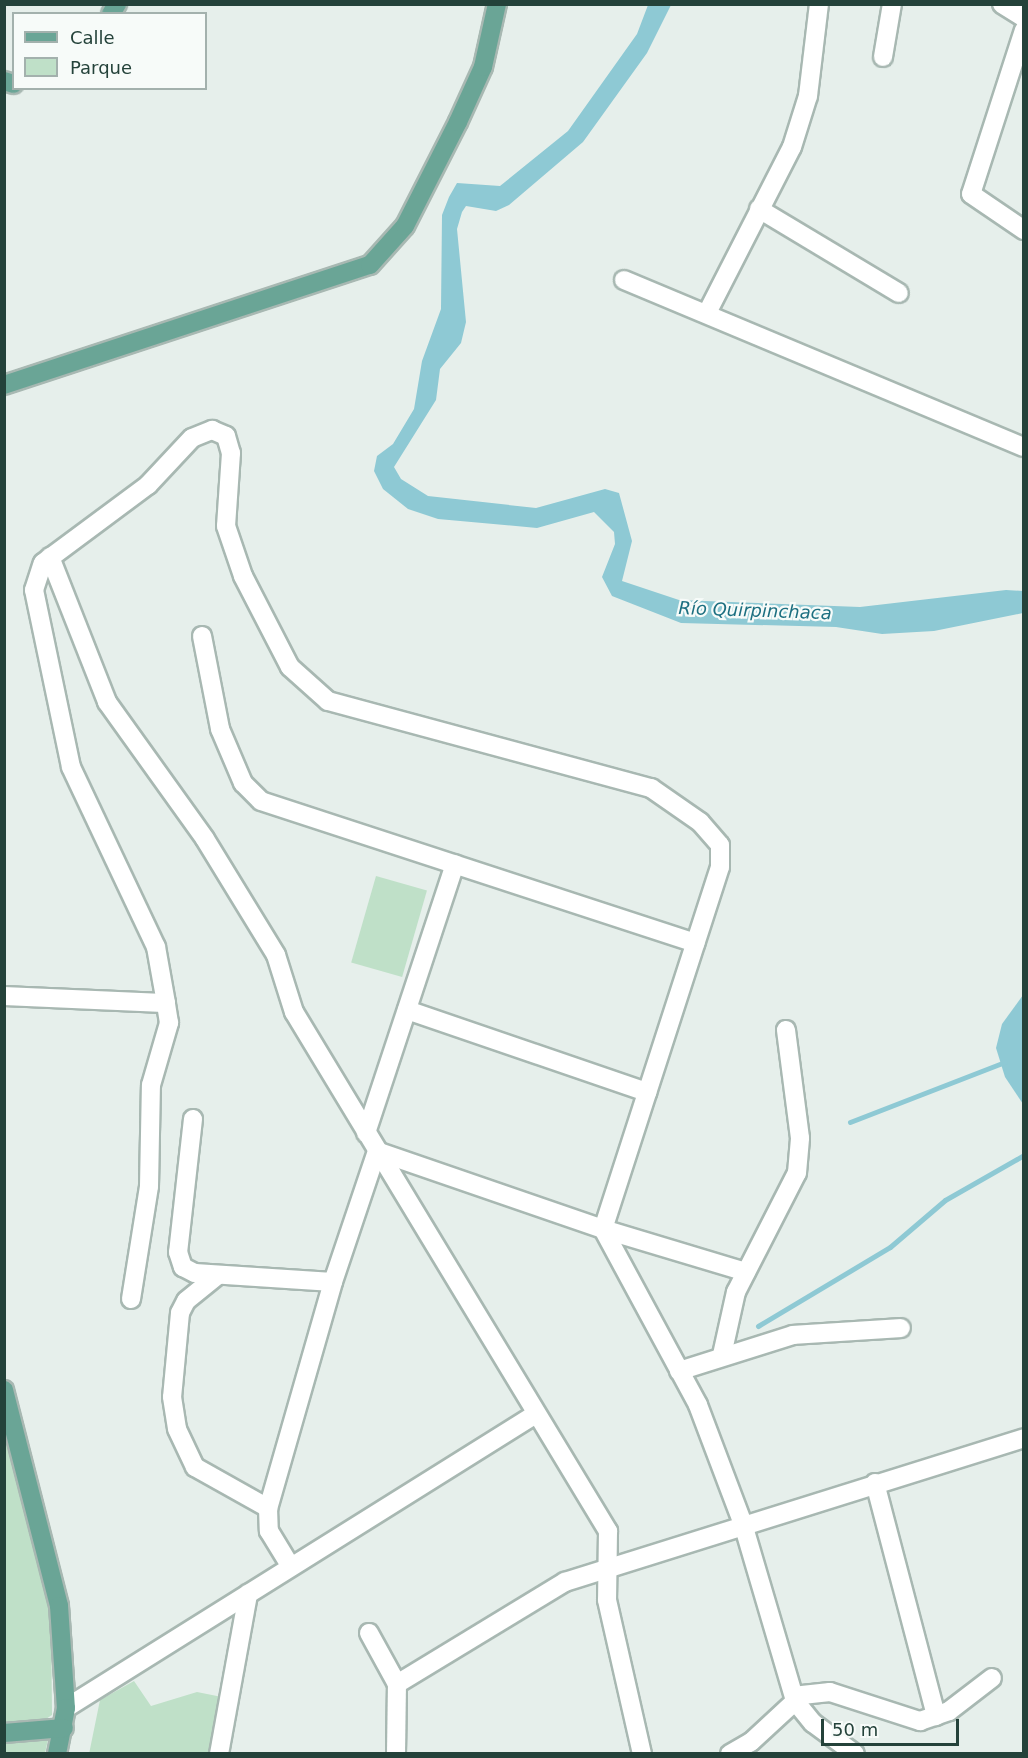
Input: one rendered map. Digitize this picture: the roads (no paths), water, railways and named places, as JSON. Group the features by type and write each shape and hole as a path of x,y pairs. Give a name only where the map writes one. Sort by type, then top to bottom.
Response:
{"main road":[{"path":"4,385 370,265 405,226 458,122 483,67 497,4"},
{"path":"4,1390 59,1606 66,1708 64,1728 57,1754"},
{"path":"4,1733 64,1728"}],"street":[{"path":"706,313 792,147 808,96 819,4"},
{"path":"883,57 892,4"},
{"path":"1002,4 1023,18"},
{"path":"1023,30 971,194 1023,230"},
{"path":"759,210 899,293"},
{"path":"624,280 1023,447"},
{"path":"131,1299 149,1186 151,1085 169,1023 156,947 71,768 34,590 36,576 50,557 147,485 192,438 212,430 226,436 231,453 226,526 243,576 290,667 328,701 651,788 700,822 720,845 720,867 603,1229 679,1371 743,1524 795,1701 813,1723 855,1754"},
{"path":"50,557 107,702 205,839 276,955 294,1012 608,1531 610,1564 607,1600 642,1754"},
{"path":"202,636 220,729 243,783 261,801 695,943"},
{"path":"366,1133 455,864"},
{"path":"4,996 166,1003"},
{"path":"407,1010 647,1092"},
{"path":"722,1355 746,1272 797,1173 800,1138 786,1030"},
{"path":"193,1119 178,1251 183,1267 218,1275 333,1282"},
{"path":"377,1151 603,1229 746,1272"},
{"path":"291,1568 269,1531 268,1508 333,1282 377,1151"},
{"path":"218,1275 180,1313 172,1397 177,1429 195,1467 268,1508"},
{"path":"679,1371 722,1355 793,1335 901,1328"},
{"path":"66,1708 536,1414"},
{"path":"397,1684 565,1582 610,1564 1023,1438"},
{"path":"875,1483 936,1716"},
{"path":"219,1754 248,1594"},
{"path":"369,1633 397,1684 396,1754"},
{"path":"730,1754 751,1742 795,1701 830,1692 900,1718 936,1716 992,1678"}],"water":[{"name":"Río Quirpinchaca","path":"648,5 671,5 647,53 583,142 509,205 496,211 466,206 462,212 457,229 466,322 461,343 440,369 436,400 394,467 401,479 428,496 536,508 605,489 619,493 632,541 622,581 679,600 860,607 1006,590 1023,591 1023,613 934,631 882,634 836,627 681,623 612,596 602,577 615,544 614,532 594,512 537,528 438,519 408,509 383,489 374,471 377,456 393,444 414,409 422,361 441,309 442,215 449,197 457,183 500,186 568,131 637,34"},
{"path":"1023,995 1023,1104 1005,1077 996,1048 1002,1024"}],"waterway":[{"path":"850,1122 1005,1062"},
{"path":"758,1326 890,1247 945,1200 1024,1155"}]}
